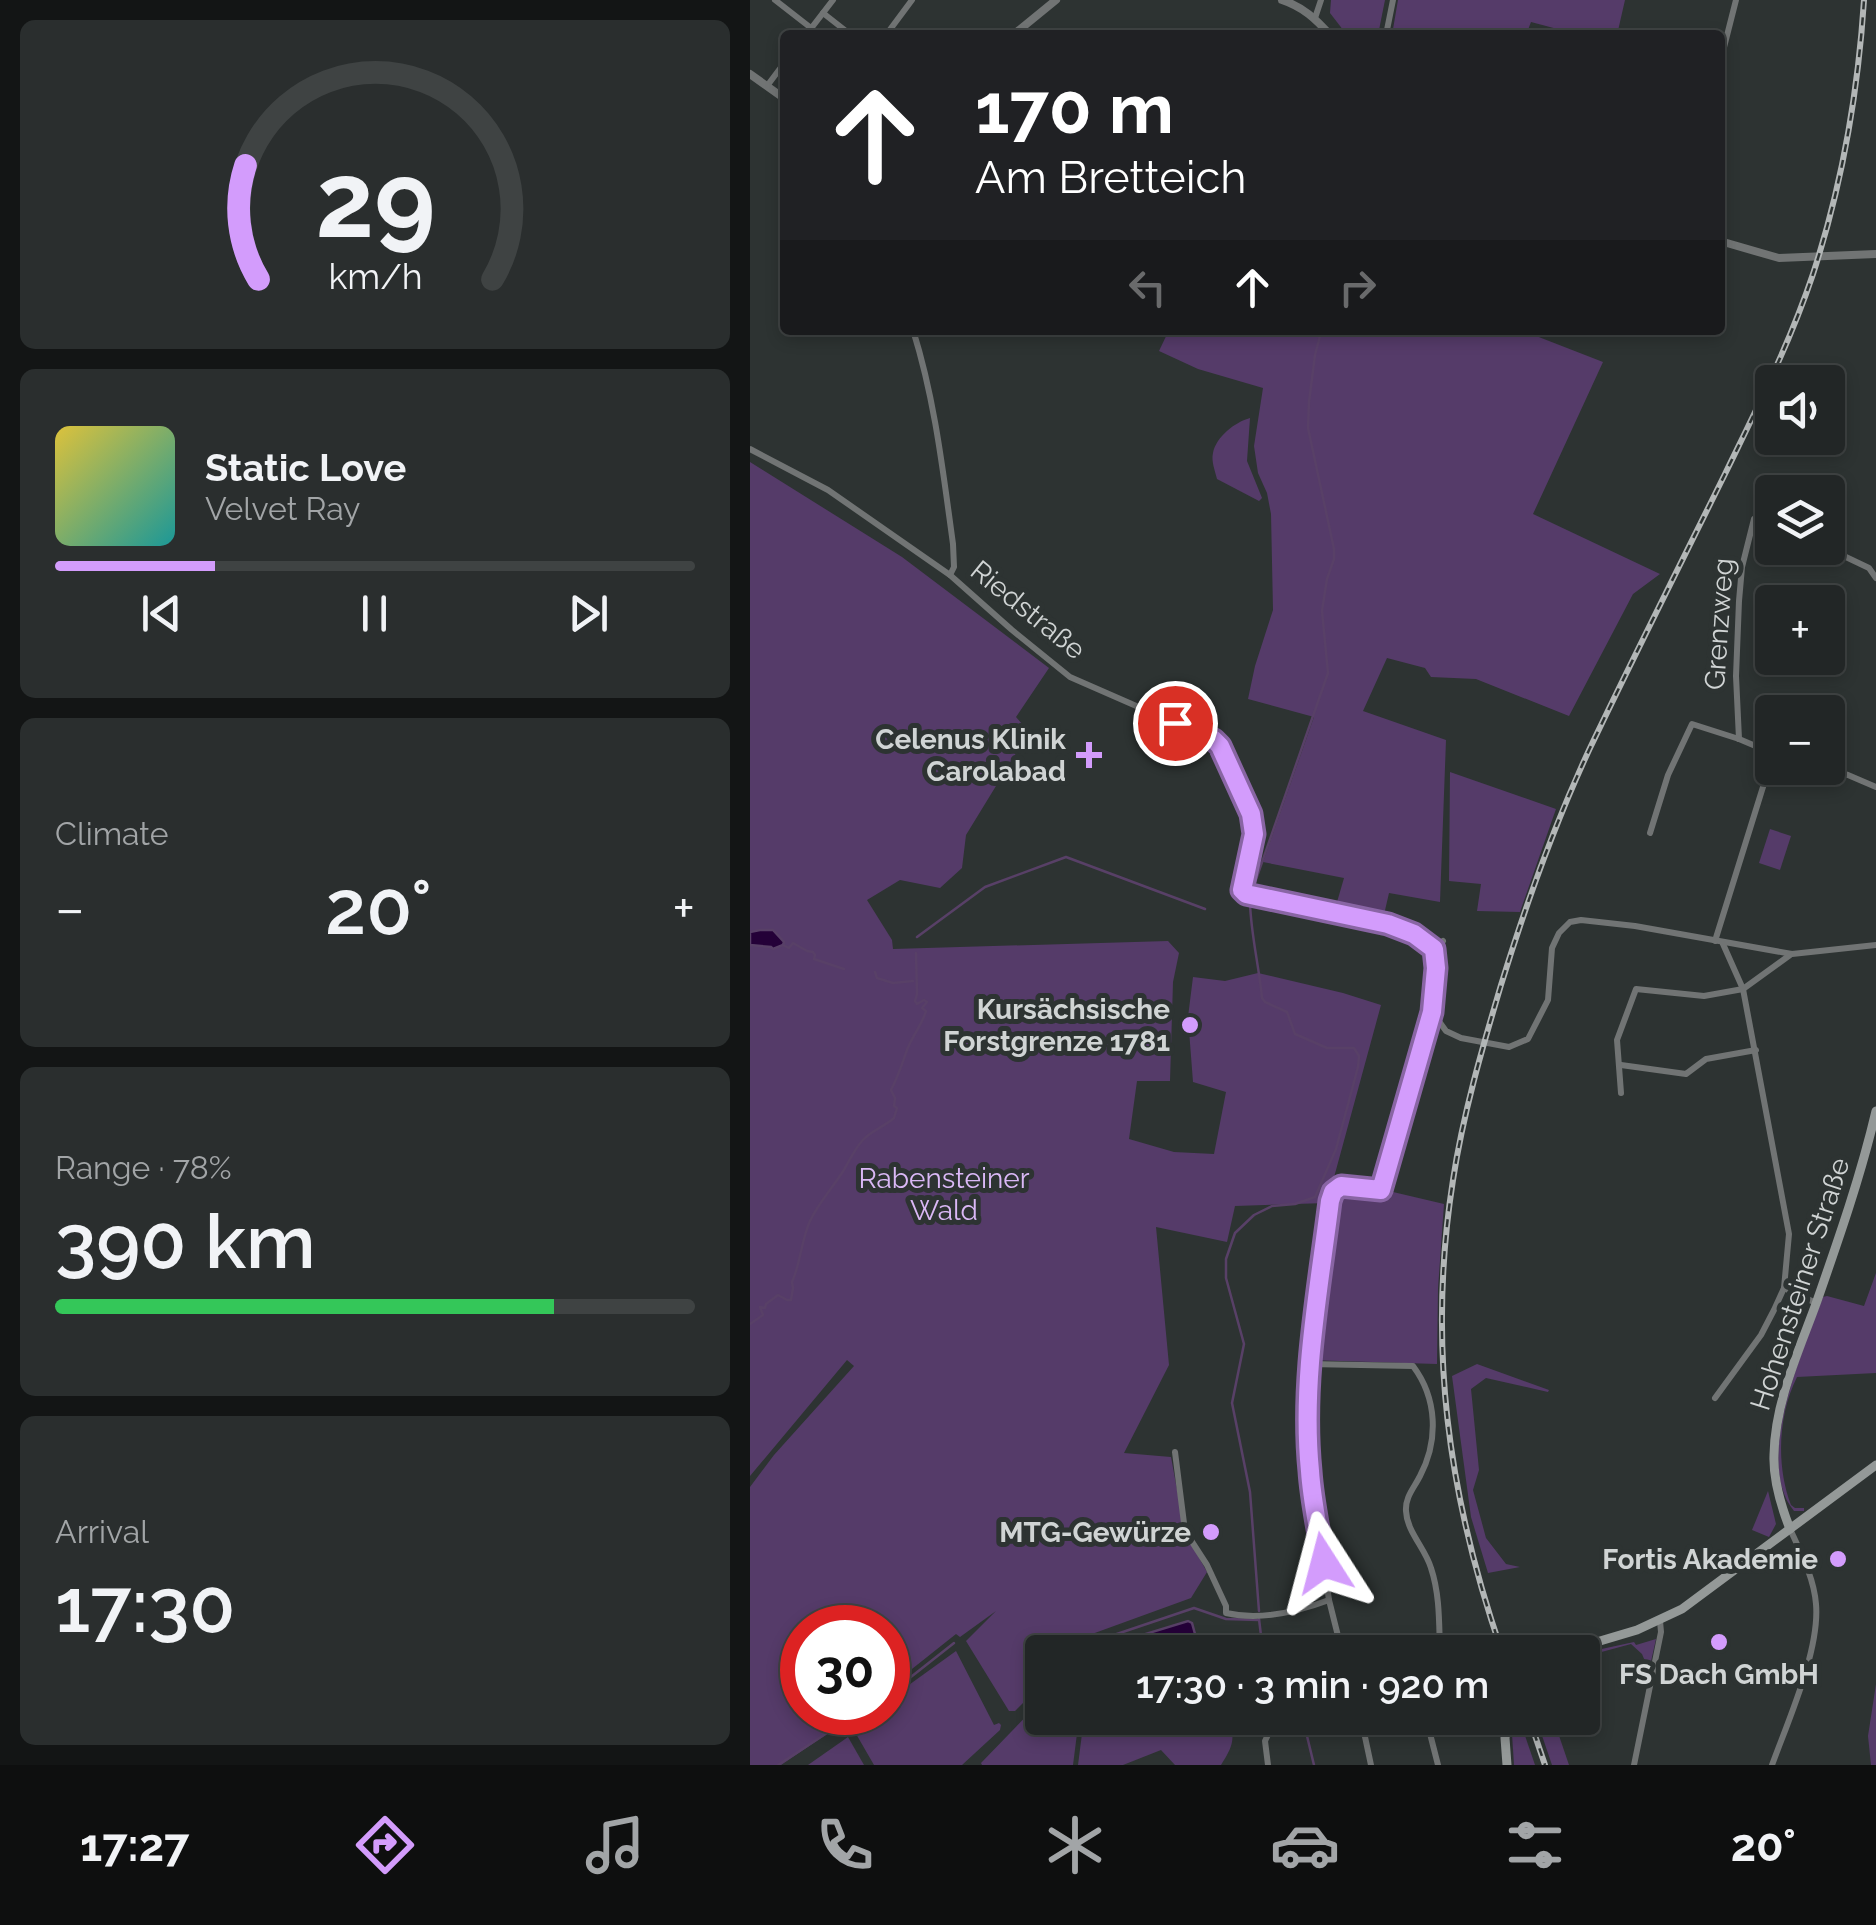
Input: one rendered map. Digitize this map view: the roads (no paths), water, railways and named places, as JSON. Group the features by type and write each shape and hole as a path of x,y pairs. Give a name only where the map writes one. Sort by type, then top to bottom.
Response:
{"main road":[{"name":"Hohensteiner Straße","path":"1790,1529 1774,1472 1775,1436 1790,1372 1860,1173 1876,1111"},
{"path":"1600,1640 1660,1621 1699,1598 1876,1466"},
{"path":"1506,1735 1507,1765"}],"street":[{"path":"775,0 807,30"},
{"path":"809,30 833,0"},
{"path":"890,30 912,0"},
{"path":"1282,0 1315,18 1326,30"},
{"path":"1315,18 1321,0"},
{"path":"1387,30 1393,0"},
{"path":"1725,43 1736,0"},
{"path":"1018,30 1050,2"},
{"path":"823,13 845,30"},
{"path":"767,86 780,69"},
{"path":"750,74 780,95"},
{"path":"1725,242 1779,258 1876,254"},
{"name":"Riedstraße","path":"915,335 932,404 953,544 954,567 950,574 1070,677 1220,746 1251,814 1254,834 1242,890 1246,894 1388,924 1414,934 1434,949"},
{"path":"750,449 828,490 950,574"},
{"name":"Grenzweg","path":"1739,739 1736,676 1741,584 1755,518"},
{"path":"1845,557 1869,568 1876,578"},
{"name":"Grenzweg","path":"1650,834 1668,775 1692,724 1755,747"},
{"path":"1845,774 1876,787"},
{"path":"1715,1398 1761,1334 1784,1288 1789,1234 1743,989 1719,942 1763,785"},
{"path":"1432,1012 1446,1031 1461,1038 1509,1048 1528,1039 1548,1000 1552,948 1570,922 1635,926 1792,954 1876,945"},
{"path":"1338,1635 1310,1474 1310,1364 1333,1192 1341,1186 1381,1190 1432,1012 1434,949 1443,940"},
{"path":"1621,1093 1618,1040 1636,989 1704,996 1743,989 1792,954"},
{"path":"1620,1064 1686,1074 1706,1058 1756,1050"},
{"path":"1784,1288 1816,1303"},
{"path":"1310,1364 1413,1366 1423,1380 1434,1415 1425,1464 1407,1497 1405,1510 1408,1524 1430,1564 1440,1635"},
{"path":"1175,1452 1186,1532 1207,1565 1226,1612 1266,1616 1330,1600"},
{"path":"1772,1765 1810,1656 1816,1624 1812,1582 1790,1529"},
{"path":"1634,1765 1660,1621"},
{"path":"1268,1735 1268,1765"},
{"path":"1365,1735 1372,1765"},
{"path":"1429,1735 1438,1765"}],"waterway":[{"path":"1253,888 1328,673 1322,611 1334,549 1308,428 1315,355 1321,335"},
{"path":"917,937 985,887 1066,857 1205,909"},
{"path":"1250,903 1262,998 1287,1012 1295,1034 1327,1048 1354,1048 1359,1056 1336,1149 1315,1197 1272,1206 1254,1215 1235,1233 1226,1259 1226,1278 1244,1344 1232,1403 1250,1492 1259,1611"},
{"path":"783,945 789,948 793,943 813,952 814,959 844,969"},
{"path":"750,1324 763,1315 760,1307 765,1308 778,1295 791,1300 792,1282 814,1214 862,1141 894,1118 897,1108 891,1090 926,1011 922,1008 927,1002 915,1001 916,953"},
{"path":"875,972 877,978 893,983 913,981"},
{"path":"1114,1635 1194,1608 1226,1619 1259,1620"},
{"path":"1259,1619 1261,1635"},
{"path":"910,1678 954,1643"},
{"path":"778,1765 824,1735"},
{"path":"1307,1735 1314,1765"}],"railway":[{"path":"1496,1635 1456,1478 1443,1361 1445,1241 1462,1131 1511,955 1564,806 1761,400 1804,300 1840,173 1858,70 1864,0"},
{"path":"1535,1735 1545,1765"}],"place":[{"name":"Celenus Klinik Carolabad","path":"1089,755"},
{"name":"Kursächsische Forstgrenze 1781","path":"1190,1025"},
{"name":"MTG-Gewürze","path":"1211,1532"},
{"name":"Fortis Akademie","path":"1838,1559"},
{"name":"FS Dach GmbH","path":"1719,1642"}],"park label":[{"name":"Rabensteiner Wald","path":"944,1194"}]}
